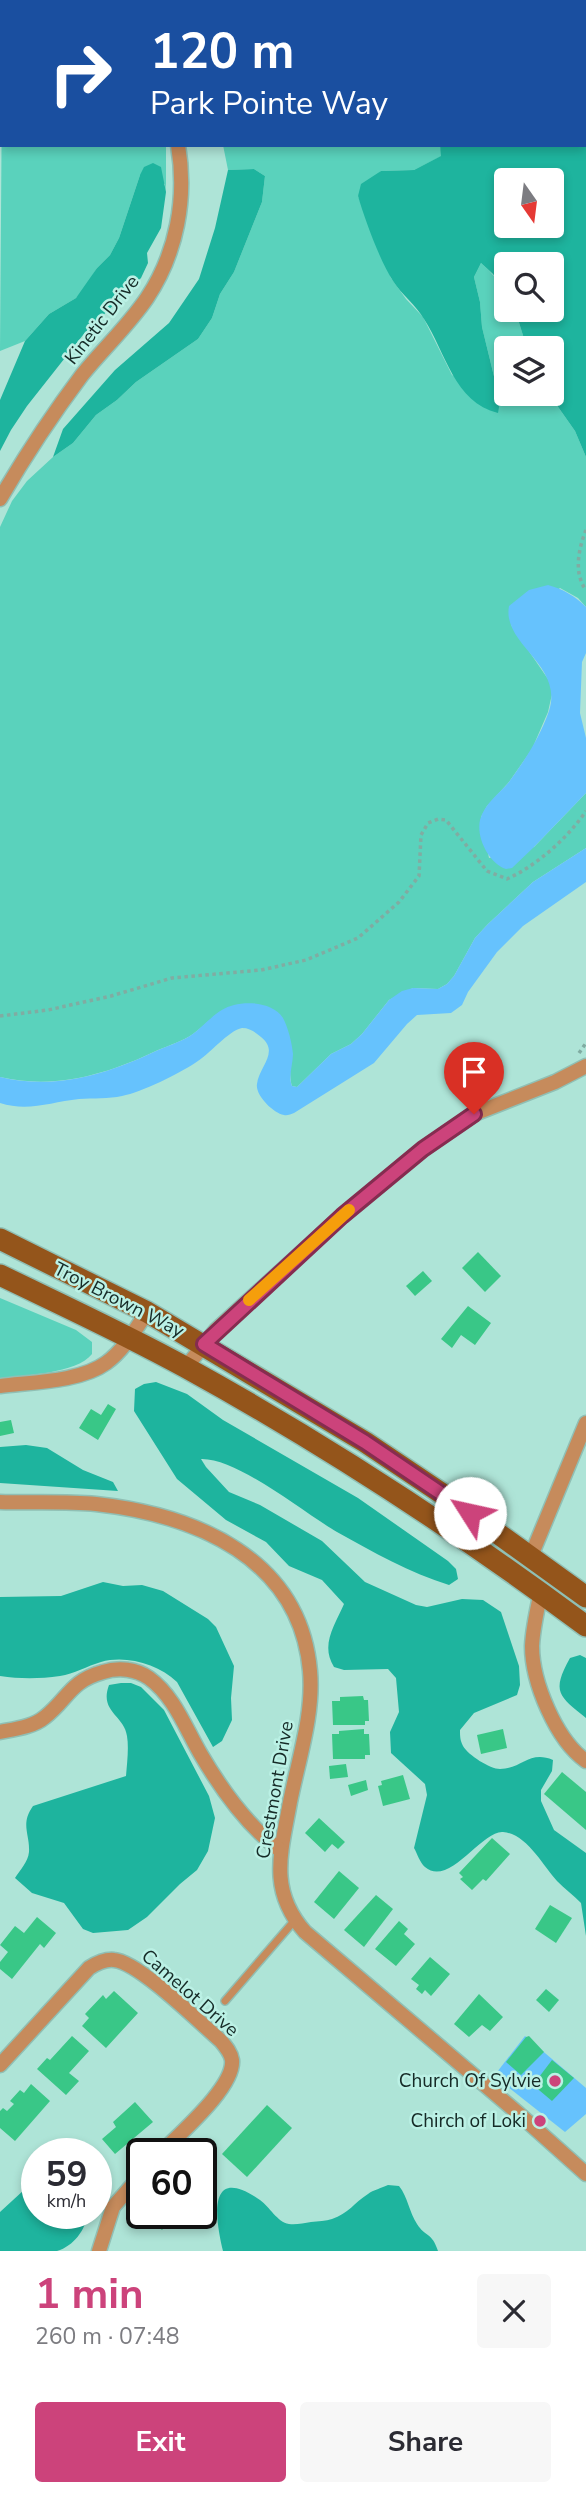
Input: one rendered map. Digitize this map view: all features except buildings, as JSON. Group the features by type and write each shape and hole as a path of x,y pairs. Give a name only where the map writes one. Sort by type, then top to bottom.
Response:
{"main road":[{"name":"Troy Brown Way","path":"0,1239 147,1312 365,1442 586,1597"},
{"name":"Troy Brown Way","path":"0,1275 186,1367 273,1417 409,1500 586,1626"}],"street":[{"name":"Kinetic Drive","path":"0,499 23,459 64,399 148,297 162,272 172,248 179,219 182,190 178,147"},
{"path":"186,1367 204,1344 342,1216 445,1133 474,1114 555,1082 586,1066"},
{"path":"0,1386 88,1373 107,1363 130,1338 147,1312"},
{"path":"531,1556 586,1423"},
{"name":"Crestmont Drive","path":"1,1502 96,1504 176,1521 204,1531 237,1550 280,1586 297,1616 307,1654 311,1685 307,1719 281,1851 281,1889 285,1902 305,1933 519,2113 586,2174"},
{"path":"541,1592 534,1625 533,1662 556,1728 565,1741 586,1760"},
{"path":"0,1732 38,1722 76,1685 89,1677 121,1669 137,1671 149,1678 171,1699 202,1756 239,1809 255,1829 281,1851"},
{"name":"Camelot Drive","path":"0,2065 89,1968 100,1961 112,1959 135,1967 221,2041 232,2060 231,2070 218,2094 175,2138"},
{"path":"99,2251 113,2207 126,2192"}],"lane":[{"path":"225,2001 295,1920"}],"path":[{"path":"586,530 578,549 581,584 586,590"},
{"path":"0,1016 48,1010 111,996 172,978 261,970 306,960 358,938 399,901 419,876 421,835 428,823 438,819 446,820 487,871 507,879 521,873 545,855 586,811"}],"green space":[{"path":"2,147 166,147 166,192 165,184 140,175 119,238 110,255 97,268 82,292 49,314 25,341 0,351"},
{"path":"223,147 440,147 442,156 414,170 381,171 358,196 391,278 423,317 452,375 494,398 494,406 557,406 575,431 586,457 586,607 578,598 560,588 511,625 550,682 552,694 548,712 532,749 481,817 489,858 534,847 586,793 586,848 533,882 488,924 475,938 447,984 438,989 413,988 389,1000 362,1034 351,1044 331,1054 297,1087 292,1086 291,1082 289,1035 218,1013 185,1039 101,1073 41,1082 0,1077 0,527 12,501 27,481 73,443 96,415 136,382 198,339 212,318 220,294 234,272 262,202 265,176 254,169 228,170"},
{"path":"440,147 586,147 586,457 575,431 557,406 564,406 564,336 523,336 519,322 564,322 564,252 494,252 494,276 481,263 474,277 494,376 494,406 499,406 498,413 483,407 461,387 424,319 388,273 358,196 361,184 381,171 414,170 441,156"},
{"path":"153,163 161,167 166,192 161,228 147,253 148,263 141,278 83,335 27,406 0,451 0,400 25,341 49,314 76,298 97,268 110,255 119,238 140,175 144,167"},
{"path":"254,169 265,176 262,202 234,272 220,294 212,318 198,339 136,382 96,415 73,443 53,457 63,429 115,370 169,323 199,279 215,228 228,170"},
{"path":"481,263 494,276 494,322 519,322 523,336 494,336 494,376 474,277"},
{"path":"0,1298 76,1330 92,1342 92,1354 84,1361 62,1370 0,1378"},
{"path":"156,1382 187,1394 223,1420 358,1498 448,1561 456,1569 458,1579 449,1585 406,1568 337,1532 252,1477 216,1461 201,1459 229,1492 260,1505 322,1541 365,1582 416,1605 427,1607 462,1599 483,1600 501,1612 519,1666 520,1685 517,1695 474,1713 460,1730 461,1740 469,1753 485,1764 500,1769 531,1758 553,1760 552,1771 541,1790 541,1801 554,1830 586,1853 586,1936 581,1903 557,1881 527,1844 512,1834 495,1834 455,1865 444,1870 434,1871 423,1865 414,1848 427,1795 425,1784 391,1753 390,1732 399,1712 396,1678 388,1669 344,1670 334,1667 328,1651 329,1643 344,1604 322,1580 289,1566 266,1542 226,1520 177,1479 134,1411 135,1389"},
{"path":"26,1445 47,1448 83,1470 113,1482 118,1491 0,1483 0,1447"},
{"path":"103,1582 123,1586 142,1585 163,1591 208,1619 216,1627 234,1666 232,1720 222,1741 213,1747 177,1682 161,1670 141,1663 111,1660 70,1674 52,1677 0,1676 0,1597 61,1596"},
{"path":"580,1655 586,1658 586,1718 564,1698 560,1686 570,1658"},
{"path":"121,1683 141,1687 164,1710 209,1796 215,1818 208,1851 197,1870 147,1917 128,1930 93,1933 83,1929 64,1903 32,1893 15,1878 28,1856 26,1824 33,1806 126,1776 127,1736 122,1723 107,1701 109,1685"},
{"path":"388,2185 399,2186 417,2224 431,2238 438,2251 223,2251 217,2211 223,2191 231,2188 243,2190 289,2224 338,2217 370,2193"},
{"path":"21,2193 21,2229 82,2229 78,2237 57,2251 0,2251 0,2212"}],"water":[{"path":"548,585 568,593 586,607 586,653 582,662 580,713 586,738 586,793 512,868 506,869 494,861 485,849 480,834 480,820 488,804 509,782 532,748 549,711 551,695 548,680 541,667 514,632 509,620 509,606 529,590"},
{"path":"586,848 586,882 523,926 497,952 468,992 462,1005 451,1013 417,1015 374,1063 294,1113 280,1114 262,1098 257,1084 269,1048 257,1033 242,1028 231,1033 188,1067 130,1094 20,1107 0,1103 0,1077 41,1082 99,1073 182,1040 222,1010 247,1003 267,1006 283,1018 293,1054 291,1082 292,1086 297,1087 331,1054 351,1044 362,1034 389,1000 402,991 413,988 438,989 447,984 475,938 488,924 533,882"},
{"path":"525,2036 586,2088 586,2114 565,2132 494,2076"}],"slow traffic":[{"path":"249,1300 349,1210"}],"place":[{"name":"Church Of Sylvie","path":"555,2081"},
{"name":"Chirch of Loki","path":"540,2121"}],"route":[{"path":"470,1513 365,1442 204,1344 216,1330 342,1216 423,1149 474,1114"}]}
